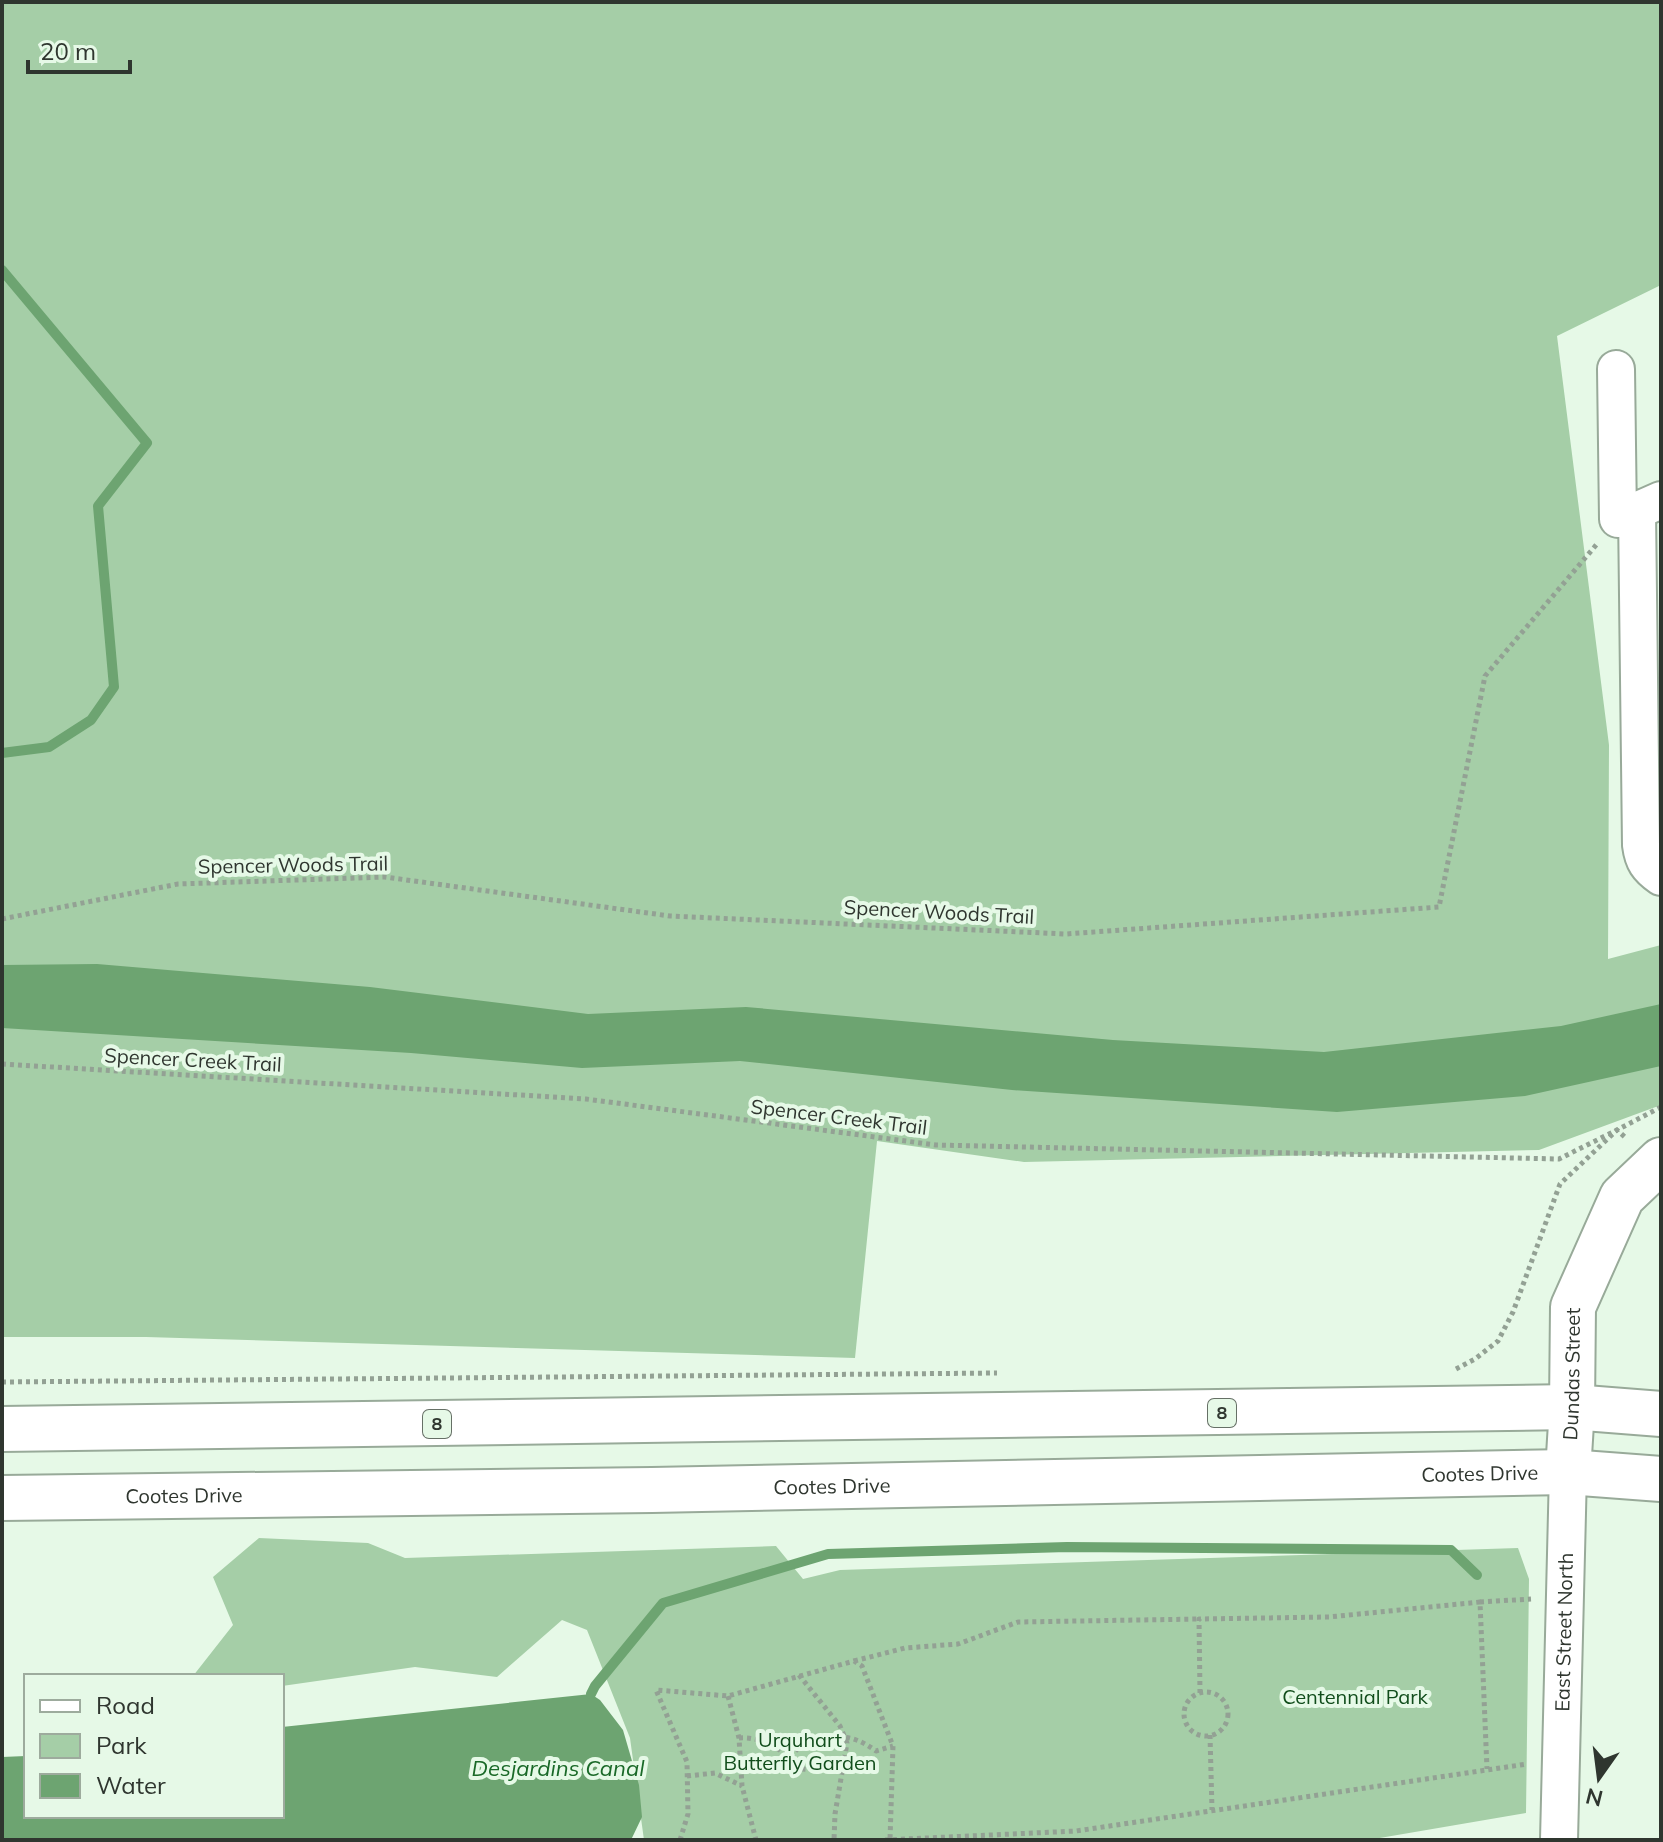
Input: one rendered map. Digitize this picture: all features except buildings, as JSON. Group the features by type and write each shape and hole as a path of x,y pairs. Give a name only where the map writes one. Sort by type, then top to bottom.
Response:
{"main road":[{"name":"Dundas Street","path":"1568,1472 1573,1307 1622,1197 1658,1162"},
{"name":"8","path":"2,1429 1572,1407 1661,1414"},
{"name":"Cootes Drive","path":"2,1498 652,1490 1568,1472 1661,1479"}],"street":[{"path":"1616,369 1639,510 1641,845 1648,867 1661,877"},
{"name":"East Street North","path":"1559,1840 1568,1472"}],"path":[{"name":"Spencer Woods Trail","path":"2,919 178,884 385,877 670,916 1066,934 1439,907 1485,676 1639,510"},
{"name":"Spencer Creek Trail","path":"2,1064 586,1099 936,1145 1559,1159 1617,1130"},
{"path":"1456,1369 1498,1341 1513,1312 1560,1184 1617,1130 1661,1107"},
{"path":"1617,1130 1658,1162"},
{"path":"1442,1369 1470,1369"},
{"path":"2,1382 1005,1373"},
{"path":"680,1840 688,1814 687,1762 656,1690 728,1696 905,1648 958,1644 1018,1622 1329,1617 1544,1598"},
{"path":"1480,1602 1487,1770"},
{"path":"1199,1619 1200,1693"},
{"path":"854,1661 862,1666 893,1746 888,1840 1076,1831 1561,1759"},
{"path":"799,1675 840,1726 847,1743 835,1814 834,1840"},
{"path":"1200,1693 1220,1697 1228,1709 1226,1723 1210,1735 1195,1733 1184,1715 1188,1701 1200,1693"},
{"path":"728,1696 739,1738 742,1786 756,1840"},
{"path":"790,1757 805,1740 844,1735 861,1740 876,1751 893,1746"},
{"path":"1210,1735 1212,1810"},
{"path":"739,1738 754,1737 790,1757 802,1769 843,1771"},
{"path":"687,1776 715,1773 742,1786"}],"green space":[{"path":"2,2 1661,2 1661,285 1557,336 1609,745 1608,959 1661,945 1661,1105 1539,1150 1024,1162 877,1141 855,1358 146,1337 2,1337"},
{"name":"Centennial Park","path":"259,1538 368,1543 405,1558 776,1546 803,1579 840,1570 1518,1548 1529,1579 1526,1813 1368,1840 644,1840 630,1738 587,1630 562,1620 497,1677 415,1667 284,1686 284,1674 195,1674 233,1625 213,1577"}],"water":[{"path":"97,964 370,987 588,1014 746,1007 1113,1040 1324,1052 1561,1026 1661,1004 1661,1066 1525,1096 1337,1112 1012,1090 740,1061 582,1068 411,1053 2,1028 2,965"},
{"name":"Desjardins Canal","path":"591,1694 600,1700 623,1730 639,1785 642,1817 631,1840 2,1840 2,1757 24,1756 24,1818 284,1818 284,1727"}],"waterway":[{"path":"2,270 147,443 98,506 114,687 91,720 49,747 2,753"},
{"path":"591,1694 663,1603 828,1554 1067,1547 1451,1550 1477,1575"}],"park label":[{"name":"Urquhart Butterfly Garden","path":"800,1752"}]}
